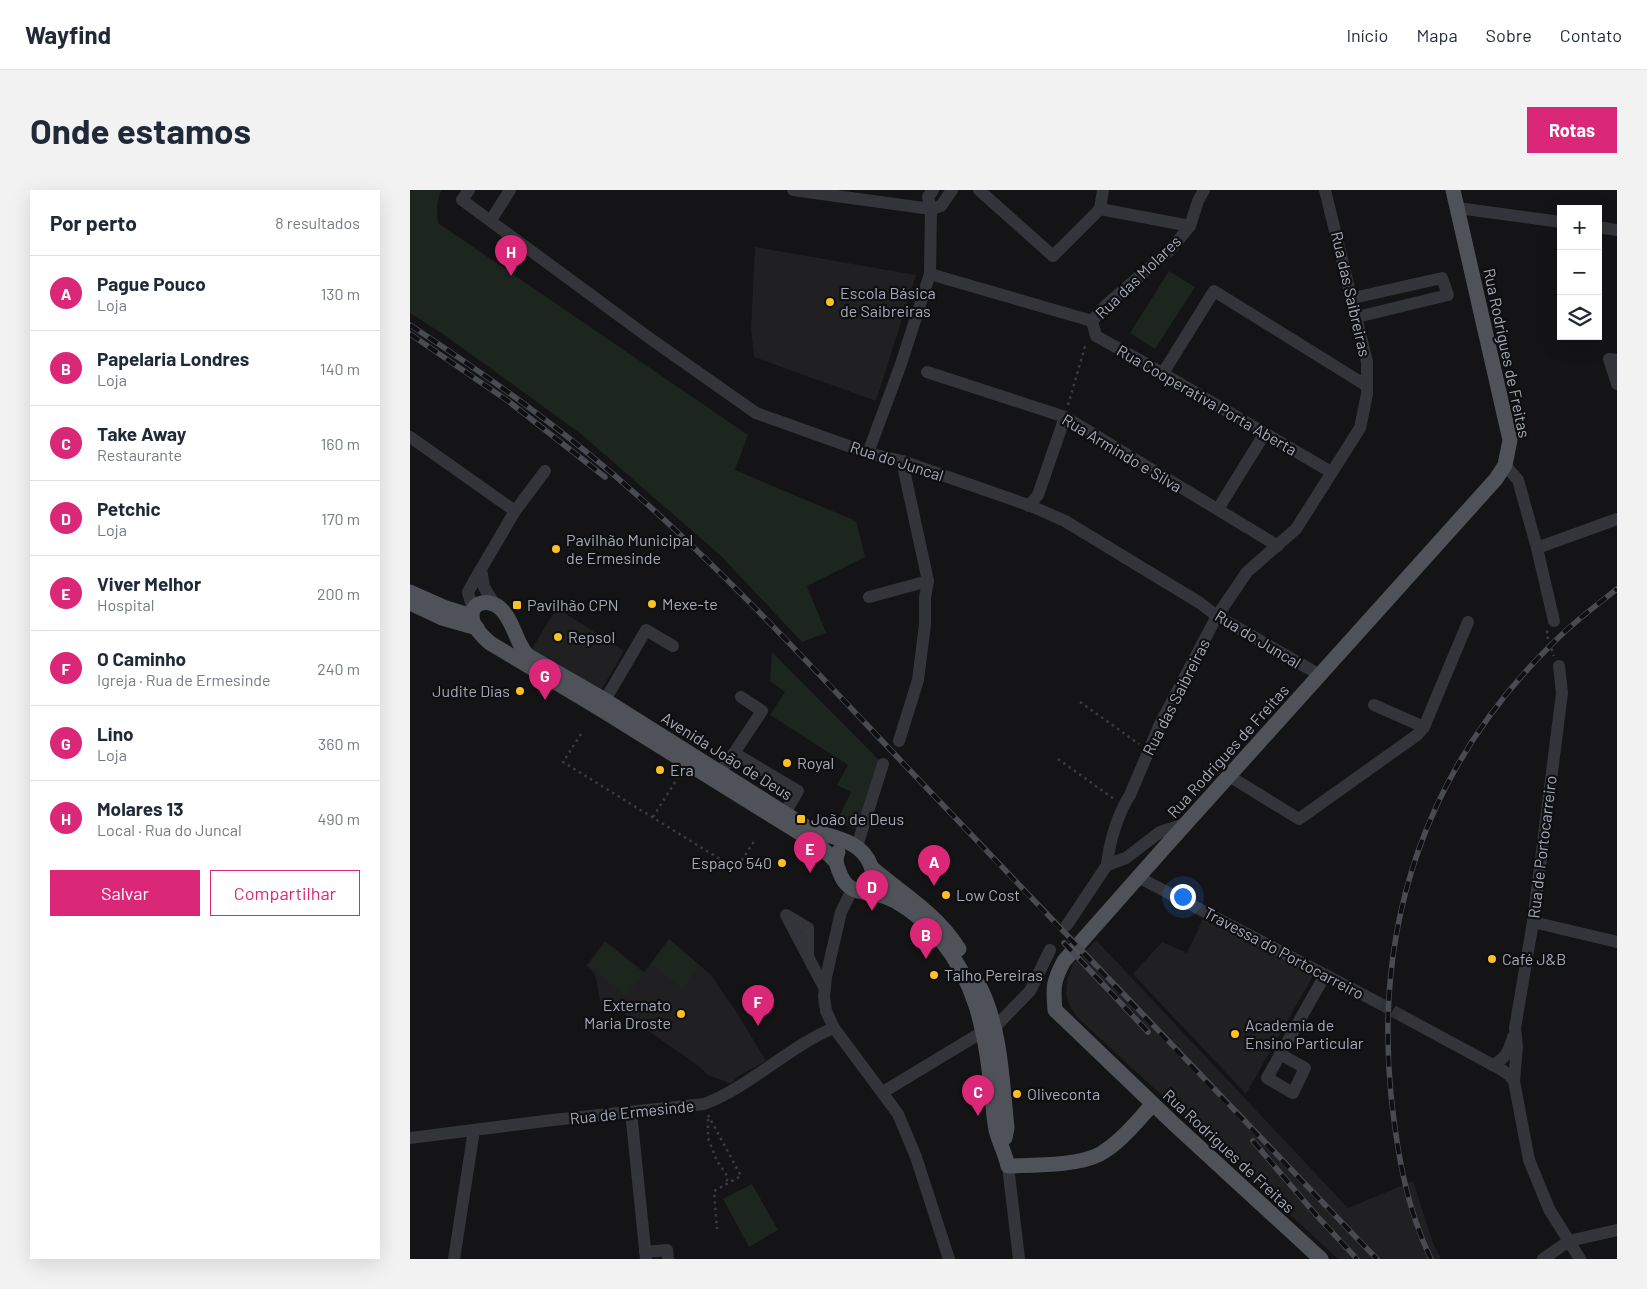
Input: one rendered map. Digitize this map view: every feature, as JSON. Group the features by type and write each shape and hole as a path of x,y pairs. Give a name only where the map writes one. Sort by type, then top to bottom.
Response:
{"main road":[{"name":"Rua Rodrigues de Freitas","path":"1321,1259 1153,1104 1055,1010 1053,989 1057,974 1064,961 1496,479 1505,465 1510,440 1453,190"},
{"name":"Avenida João de Deus","path":"410,592 474,619 485,639 495,645 584,694 605,700 814,831 836,837 855,846"},
{"path":"474,619 480,603 490,602 495,605"},
{"name":"Avenida João de Deus","path":"410,603 442,618 474,619"},
{"name":"Avenida João de Deus","path":"495,605 509,620 522,650 527,655 687,762 819,844 836,862 844,881 857,890"},
{"path":"495,645 500,646 510,641 513,631"},
{"path":"836,862 838,851 847,845 855,846 866,855 872,868 871,885 857,890"},
{"path":"872,868 923,908 948,932 966,960 985,996 989,1029"},
{"path":"857,890 894,900 916,916 940,938 963,974 989,1029 1000,1063 1007,1128 1004,1149 1008,1166 1068,1163 1098,1155 1118,1140 1153,1104"}],"street":[{"name":"Rua do Juncal","path":"470,190 462,200 648,337 756,413 868,453 902,461 1029,506 1065,521 1200,603 1217,616 1320,675"},
{"path":"491,220 510,190"},
{"path":"793,190 931,209 941,206 952,190"},
{"path":"868,453 901,364 930,274 931,209 928,197 933,190"},
{"path":"979,190 1053,256 1100,209 1103,190"},
{"name":"Rua das Molares","path":"930,274 1092,321 1106,305 1171,249 1190,226 1198,201 1204,190"},
{"name":"Rua das Saibreiras","path":"1107,865 1108,853 1124,805 1148,750 1217,616 1247,572 1296,529 1360,428 1367,394 1367,362 1325,190"},
{"path":"1458,208 1557,221"},
{"path":"1100,209 1190,226"},
{"path":"1602,228 1617,230"},
{"path":"1352,298 1442,278 1448,296 1357,317"},
{"path":"1163,373 1214,291 1367,386"},
{"path":"1092,321 1096,336"},
{"name":"Rua Cooperativa Porta Aberta","path":"1096,336 1163,373 1331,472"},
{"path":"1617,360 1609,359 1617,384"},
{"name":"Rua Armindo e Silva","path":"927,372 1065,417 1278,546"},
{"path":"1029,506 1038,495 1065,417"},
{"path":"1218,509 1265,433"},
{"path":"410,437 515,511"},
{"path":"899,741 918,680 928,581 902,461"},
{"path":"1505,465 1518,480 1537,548 1554,621"},
{"path":"474,619 468,592 515,511 546,471"},
{"path":"1537,548 1617,519"},
{"path":"481,569 484,587 495,605"},
{"path":"869,598 928,581"},
{"path":"1229,776 1300,819 1417,736 1424,727 1468,622"},
{"path":"605,700 646,630 673,646"},
{"name":"Rua de Portocarreiro","path":"1492,1065 1506,1056 1515,1028 1533,922 1562,693 1560,666"},
{"path":"720,772 762,711 741,697"},
{"path":"1374,704 1424,727"},
{"path":"734,753 798,790 785,813"},
{"path":"855,846 883,764"},
{"path":"1067,925 1107,865 1126,858 1160,832 1185,824"},
{"name":"Travessa do Portocarreiro","path":"1138,877 1377,1002"},
{"path":"857,890 841,912 825,989 826,1011 834,1028 898,1114 916,1157 950,1259"},
{"path":"1533,922 1617,942"},
{"path":"883,1092 989,1029 1030,991 1050,950"},
{"path":"808,957 825,989"},
{"path":"1280,1054 1326,975"},
{"path":"1404,1017 1492,1065 1509,1075 1514,1081"},
{"name":"Rua de Ermesinde","path":"410,1138 704,1104 719,1099 814,1036 834,1028"},
{"name":"Rua de Portocarreiro","path":"1515,1028 1517,1046 1514,1081 1529,1160 1549,1209 1580,1259"},
{"path":"631,1112 646,1256 667,1250 668,1259"},
{"path":"454,1259 474,1130"},
{"path":"1008,1166 1019,1259"},
{"path":"1543,1259 1569,1241 1617,1229"}],"path":[{"path":"1065,417 1087,339 1096,336"},
{"path":"1554,621 1550,625 1551,629 1546,633 1556,662 1553,665 1560,666"},
{"path":"1080,702 1148,750"},
{"path":"581,734 564,762 736,869 755,840"},
{"path":"1058,759 1124,805"},
{"path":"653,818 687,762"},
{"path":"704,1104 708,1117 741,1176 714,1191 717,1229"},
{"path":"708,1117 708,1138 717,1160 728,1177 726,1184"}],"shaded area":[{"path":"410,190 442,190 438,201 438,223 748,435 735,470 856,521 865,557 807,586 826,633 802,642 721,556 581,434 443,334 410,313"},
{"name":"Escola Básica de Saibreiras","path":"755,247 916,275 876,401 754,357 751,328"},
{"path":"1169,271 1195,287 1155,349 1130,333"},
{"path":"557,608 624,651 601,690 531,650"},
{"path":"772,652 879,760 858,830 837,821 851,792 837,785 848,765 770,715 785,692 770,681"},
{"name":"Academia de Ensino Particular","path":"1203,919 1314,974 1246,1094 1133,974 1162,942 1187,953"},
{"name":"Externato Maria Droste","path":"669,939 711,975 766,1061 737,1077 731,1084 708,1075 697,1065 620,1011 601,1006 595,974 586,966 605,941 644,972"},
{"path":"669,939 699,965 683,989 651,964"},
{"path":"1096,940 1348,1208 1413,1181 1433,1243 1441,1259 1338,1259 1077,1017 1066,995 1067,980 1073,964"},
{"path":"606,943 644,974 626,996 588,965"},
{"path":"752,1184 778,1230 749,1247 723,1199"}],"tunnel":[{"path":"1377,1002 1404,1017"}],"railway":[{"path":"410,325 498,385 555,427 611,472 678,532 793,647 1377,1259"},
{"path":"410,334 508,401 605,477"},
{"path":"1431,1259 1422,1239 1409,1199 1396,1137 1391,1095 1388,1031 1391,969 1401,909 1418,851 1441,796 1471,743 1508,692 1551,645 1617,589"},
{"path":"1064,943 1148,1032"},
{"path":"1253,1141 1317,1216 1357,1259"}],"place":[{"name":"Molares 13","path":"511,276"},
{"name":"Escola Básica de Saibreiras","path":"830,302"},
{"name":"Pavilhão Municipal de Ermesinde","path":"556,549"},
{"name":"Mexe-te","path":"652,604"},
{"name":"Pavilhão CPN","path":"517,605"},
{"name":"Repsol","path":"558,637"},
{"name":"Judite Dias","path":"520,691"},
{"name":"Lino","path":"545,700"},
{"name":"Royal","path":"787,763"},
{"name":"Era","path":"660,770"},
{"name":"João de Deus","path":"801,819"},
{"name":"Espaço 540","path":"782,863"},
{"name":"Viver Melhor","path":"810,873"},
{"name":"Pague Pouco","path":"934,886"},
{"name":"Low Cost","path":"946,895"},
{"name":"Petchic","path":"872,911"},
{"name":"Papelaria Londres","path":"926,959"},
{"name":"Café J&B","path":"1492,959"},
{"name":"Talho Pereiras","path":"934,975"},
{"name":"Externato Maria Droste","path":"681,1014"},
{"name":"O Caminho","path":"758,1026"},
{"name":"Academia de Ensino Particular","path":"1235,1034"},
{"name":"Oliveconta","path":"1017,1094"},
{"name":"Take Away","path":"978,1116"}]}
